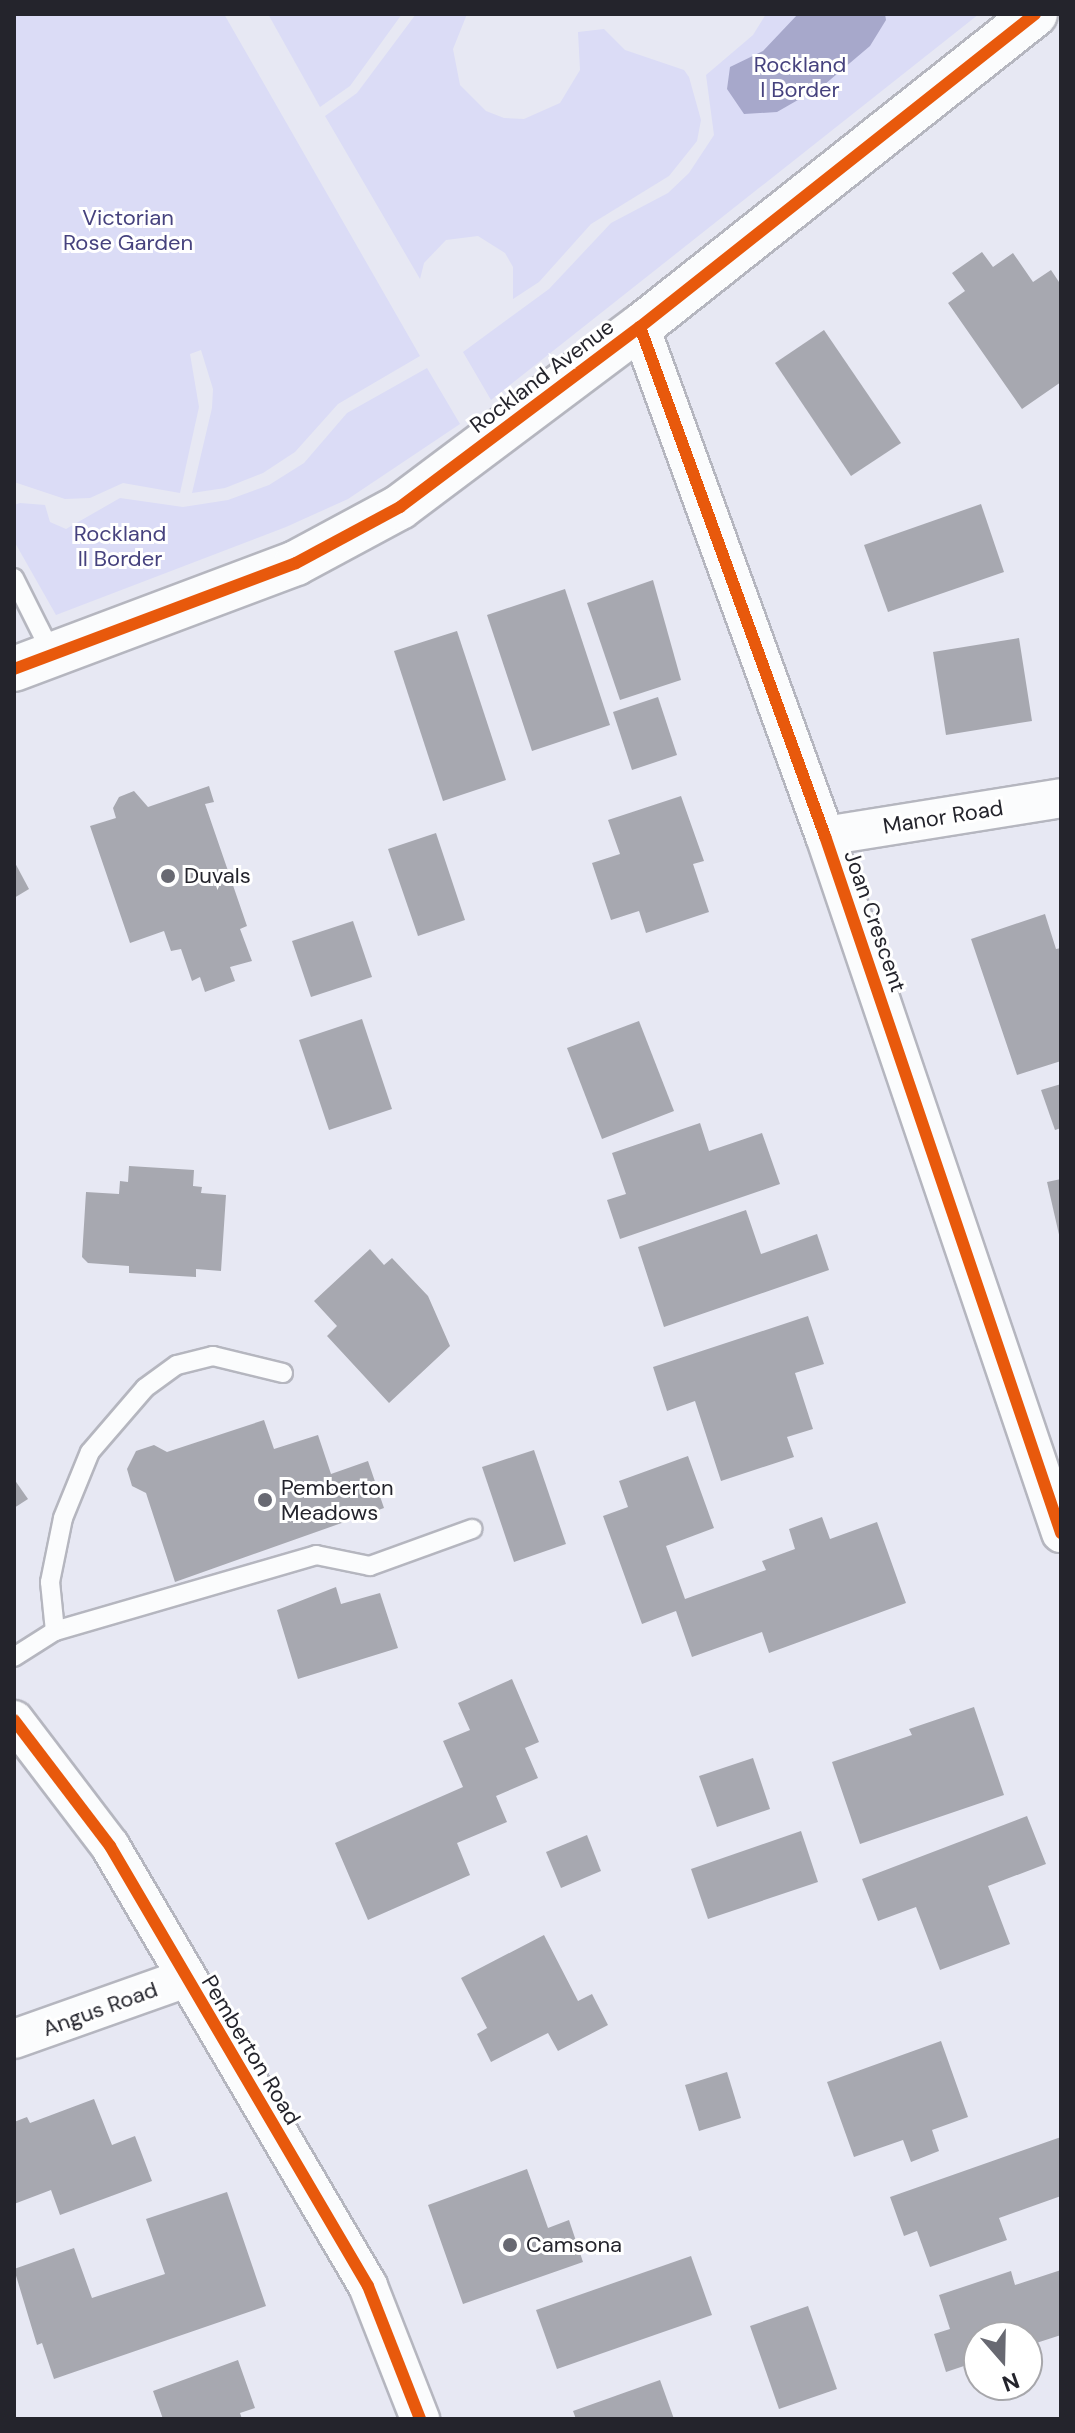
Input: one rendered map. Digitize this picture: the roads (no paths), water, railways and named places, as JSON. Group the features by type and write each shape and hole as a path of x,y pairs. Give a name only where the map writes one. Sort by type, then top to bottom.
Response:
{"street":[{"name":"Rockland Avenue","path":"34,663 296,563 400,507 640,327 1035,14"},
{"name":"Joan Crescent","path":"640,327 1050,1463 1061,1533"},
{"name":"Manor Road","path":"825,836 1061,798"},
{"name":"Pemberton Road","path":"14,1720 110,1846 368,2286 420,2419"},
{"name":"Angus Road","path":"14,2039 186,1978"}],"lane":[{"path":"14,578 34,663"},
{"path":"55,1631 50,1582 63,1518 90,1452 136,1399 177,1365 213,1356 283,1373"},
{"path":"14,1657 55,1631 316,1555 370,1566 472,1529"}],"place":[{"name":"Duvals","path":"168,876"},
{"name":"Pemberton Meadows","path":"265,1500"},
{"name":"Camsona","path":"510,2245"}],"park label":[{"name":"Rockland I Border","path":"800,76"},
{"name":"Victorian Rose Garden","path":"128,230"},
{"name":"Rockland II Border","path":"120,546"}]}
